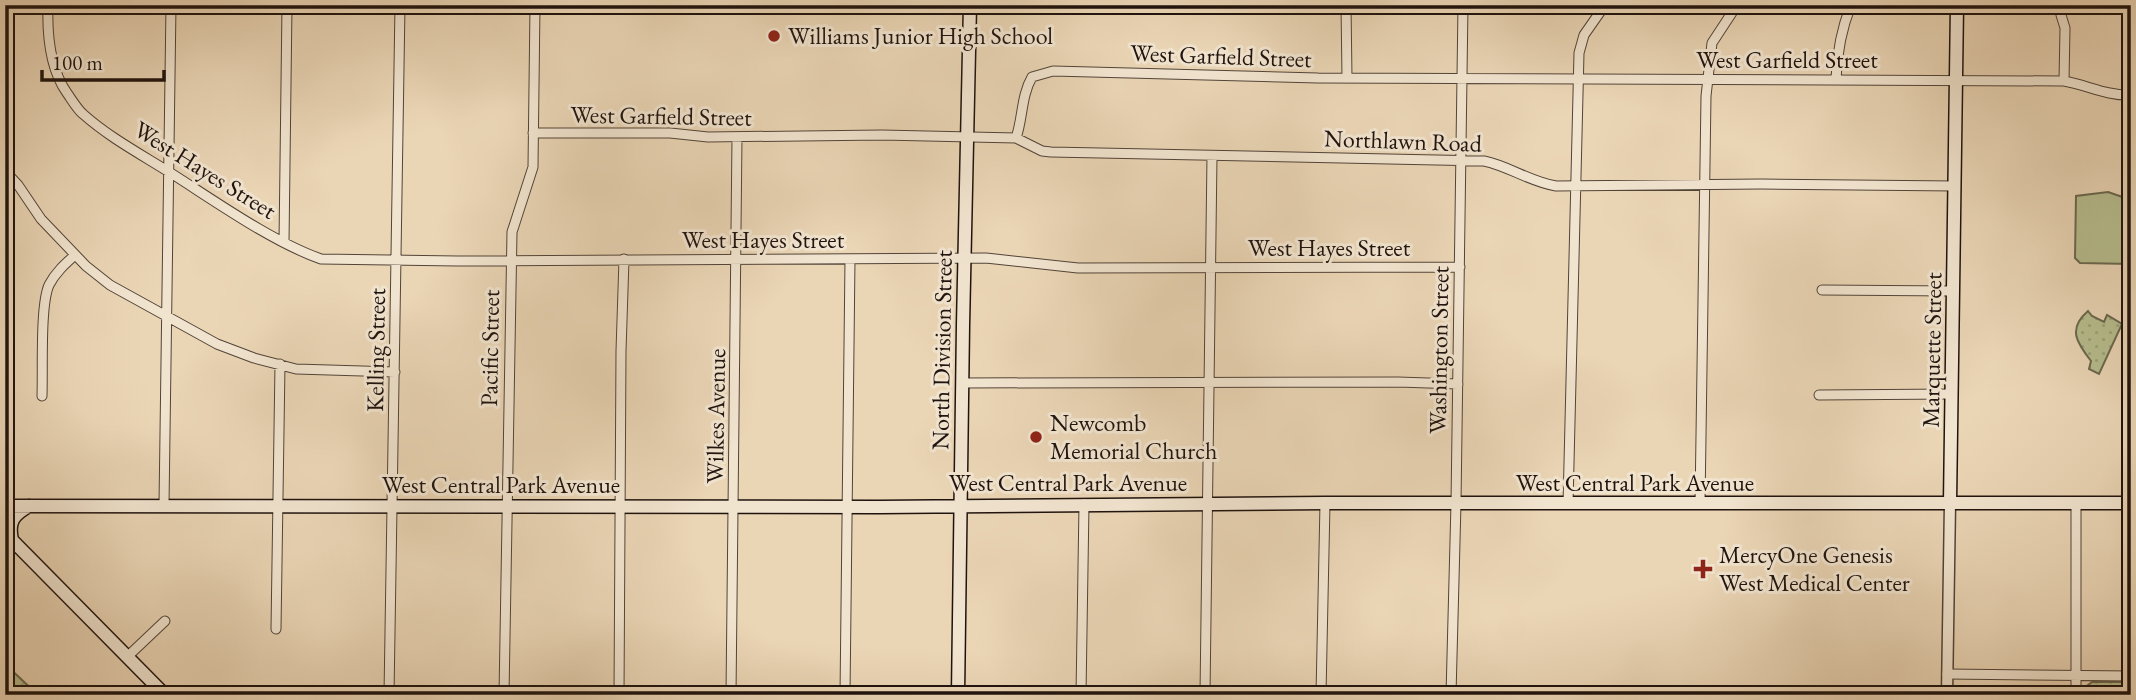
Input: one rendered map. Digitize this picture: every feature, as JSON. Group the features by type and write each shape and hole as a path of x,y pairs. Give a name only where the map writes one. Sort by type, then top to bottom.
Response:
{"main road":[{"name":"North Division Street","path":"958,695 970,5"},
{"name":"Marquette Street","path":"1950,503 1957,5"},
{"name":"West Central Park Avenue","path":"5,506 2131,503"},
{"path":"29,506 14,517 9,537 165,695"}],"street":[{"name":"West Hayes Street","path":"48,5 47,23 57,76 82,113 169,172 303,253 321,259 396,261 964,258 1016,260 1078,268 1460,267"},
{"path":"164,505 171,5"},
{"path":"284,242 287,5"},
{"name":"Kelling Street","path":"389,695 400,5"},
{"name":"Pacific Street","path":"504,695 512,232 533,167 535,5"},
{"path":"1346,5 1347,78"},
{"name":"Washington Street","path":"1451,695 1463,5"},
{"path":"1568,504 1579,53 1584,35 1605,5"},
{"path":"1700,504 1708,78 1713,43 1737,5"},
{"path":"1836,79 1843,27 1852,5"},
{"path":"2061,15 2065,27 2064,81"},
{"name":"West Garfield Street","path":"533,133 1016,138 1026,89 1032,78 1053,71 1347,78 2064,81 2083,84 2115,95 2131,95"},
{"name":"Wilkes Avenue","path":"731,695 737,137"},
{"name":"Northlawn Road","path":"1016,138 1042,151 1051,152 1461,160 1496,163 1542,184 1575,186 1955,186"},
{"path":"1205,695 1212,156"},
{"path":"5,172 18,185 41,219 75,255 110,285 217,344 296,369 395,372"},
{"path":"43,396 48,288 53,278 75,255"},
{"path":"619,695 624,259"},
{"path":"845,695 850,259"},
{"path":"1822,290 1954,291"},
{"path":"276,629 280,365"},
{"path":"962,383 1458,384"},
{"path":"1819,396 1952,394"},
{"path":"1321,695 1325,503"},
{"name":"Marquette Street","path":"1947,695 1950,503"},
{"path":"2076,503 2076,695"},
{"path":"1081,695 1084,504"},
{"path":"127,657 165,621"},
{"path":"1947,674 2131,676"}],"green space":[{"path":"2108,192 2131,200 2131,264 2080,263 2075,258 2076,196"},
{"path":"2088,311 2104,322 2107,315 2122,324 2099,374 2089,369 2091,361 2076,336 2078,324"},
{"path":"5,664 38,695 12,695 5,689"},
{"path":"2092,682 2131,682 2131,695 2083,695 2084,688"}],"place":[{"name":"Williams Junior High School","path":"774,36"},
{"name":"Newcomb Memorial Church","path":"1036,437"},
{"name":"MercyOne Genesis West Medical Center","path":"1703,569"}]}
